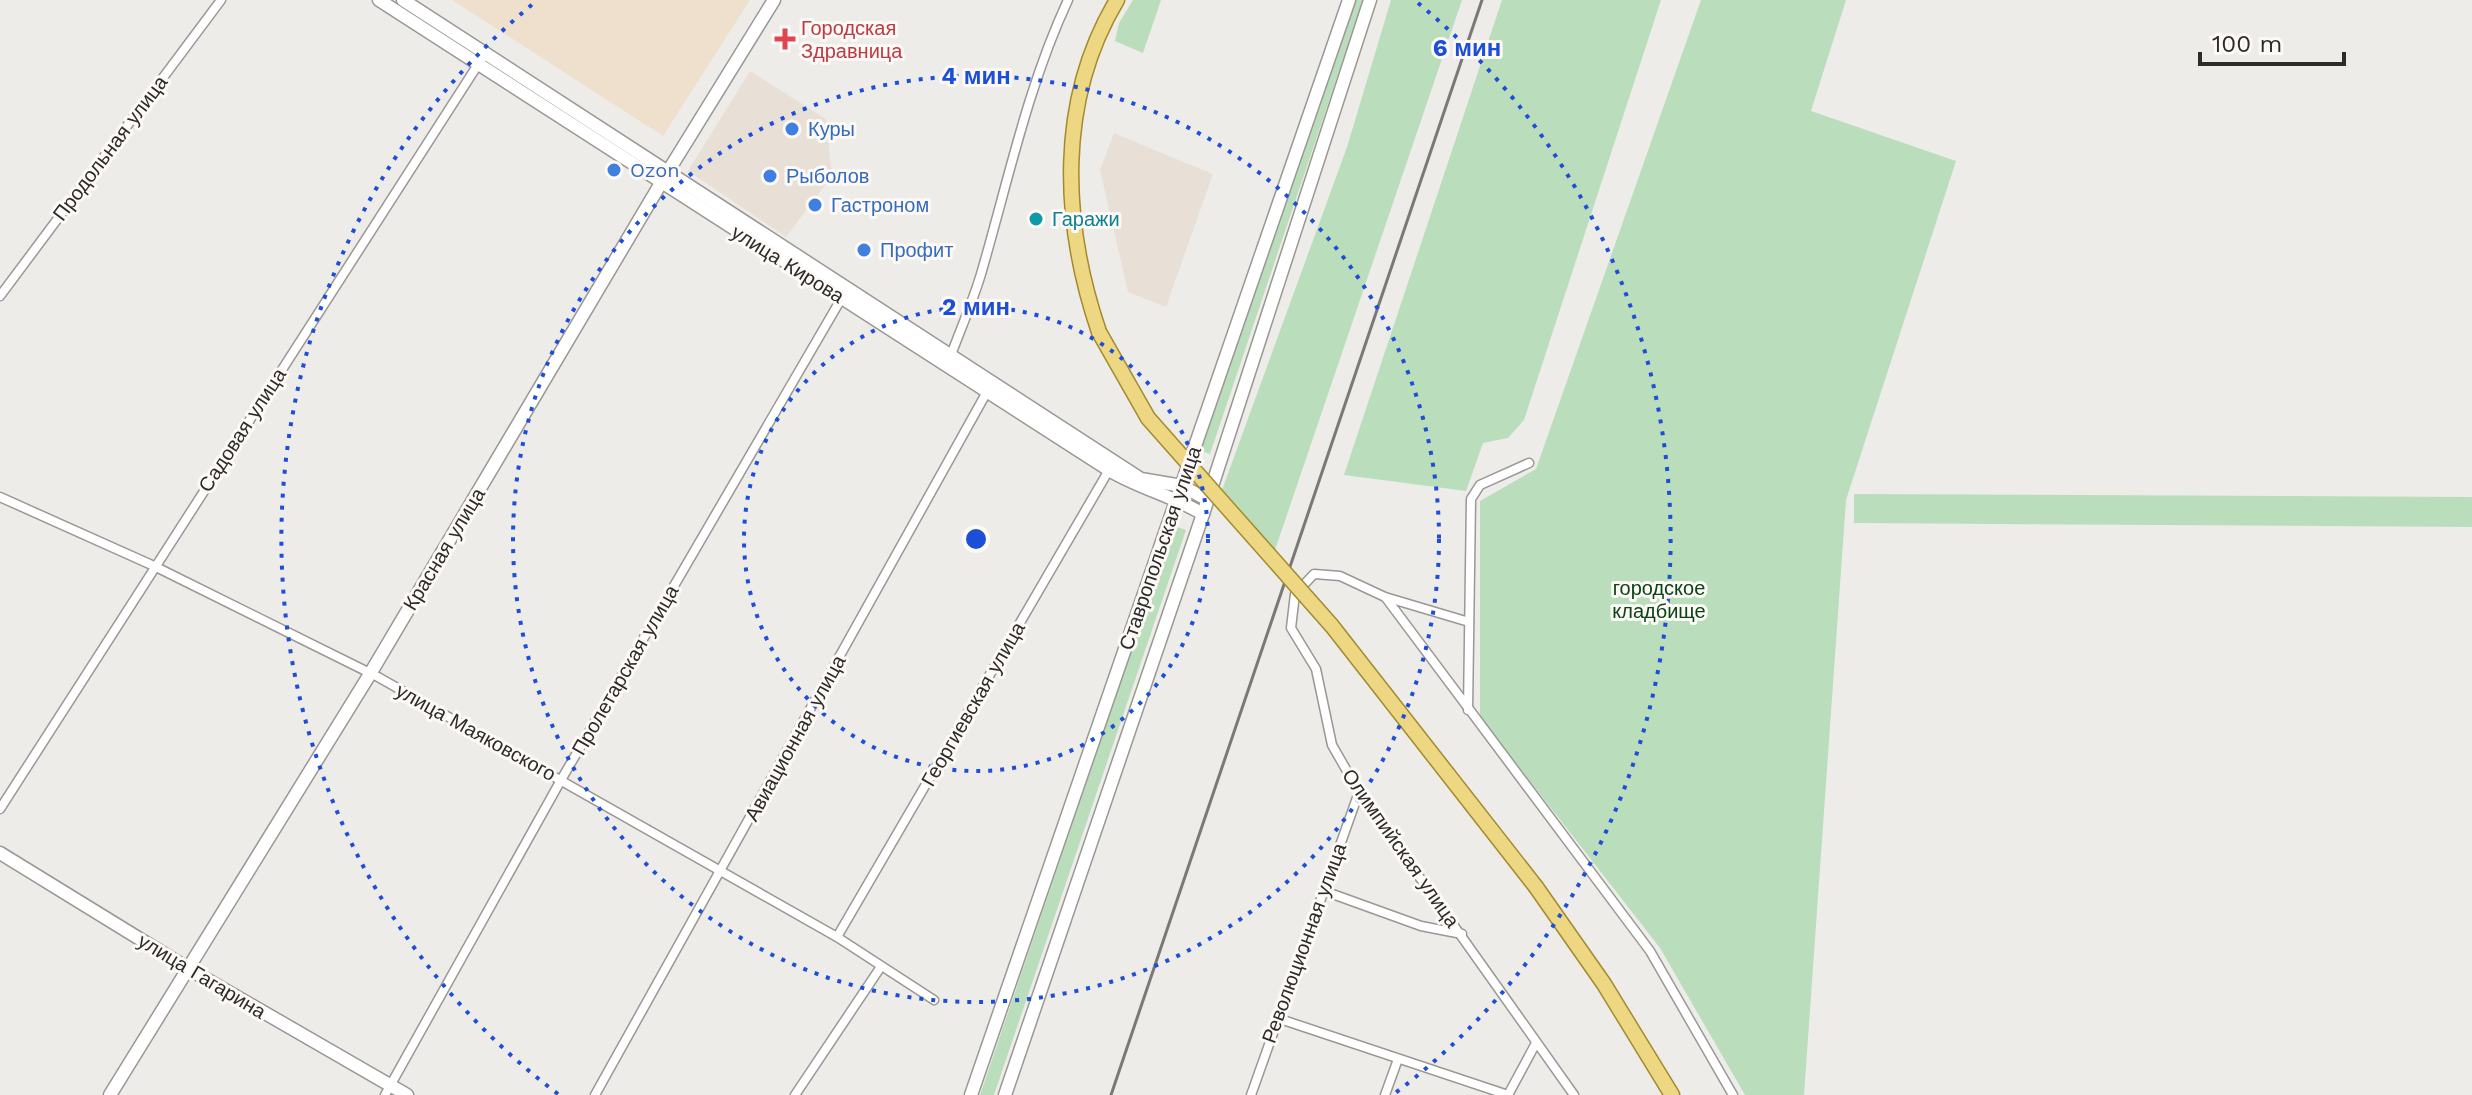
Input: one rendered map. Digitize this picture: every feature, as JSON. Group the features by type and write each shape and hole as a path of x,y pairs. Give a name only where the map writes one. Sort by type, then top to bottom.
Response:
{"main road":[{"name":"улица Кирова","path":"379,0 483,58"},
{"name":"улица Кирова","path":"403,0 483,58 664,177 1141,479 1182,486 1208,500"},
{"name":"Красная улица","path":"110,1095 370,674 664,177 774,0"},
{"path":"1117,0 1090,58 1072,142 1074,232 1083,284 1099,332 1148,418 1332,626 1536,887 1604,984 1672,1095"},
{"name":"Ставропольская улица","path":"971,1095 1349,0"},
{"name":"Ставропольская улица","path":"1005,1095 1208,500 1370,0"},
{"name":"улица Кирова","path":"845,294 951,355 1109,470 1144,490 1177,499 1203,514"},
{"name":"улица Гагарина","path":"0,853 388,1090 407,1095"}],"street":[{"name":"Продольная улица","path":"0,296 221,0"},
{"path":"951,355 980,277 1013,152 1052,35 1068,0"},
{"name":"Садовая улица","path":"0,809 483,58"},
{"name":"Пролетарская улица","path":"388,1090 561,780 845,294"},
{"name":"Авиационная улица","path":"595,1095 991,385"},
{"path":"1468,711 1471,499 1480,485 1529,463"},
{"name":"Георгиевская улица","path":"837,937 1109,470"},
{"name":"улица Маяковского","path":"0,497 154,566 370,674 837,937 880,968 934,1000"},
{"name":"Олимпийская улица","path":"1385,597 1340,576 1314,574 1304,581 1295,594 1290,620 1296,638 1316,669 1332,745 1359,792 1574,1095"},
{"path":"1385,597 1469,622"},
{"path":"1385,597 1650,951 1733,1095"},
{"name":"Революционная улица","path":"1251,1095 1359,792"},
{"name":"Олимпийская улица","path":"1324,891 1421,926 1462,934"},
{"path":"795,1095 880,968"},
{"path":"1277,1018 1508,1095 1536,1043"},
{"path":"1385,1095 1398,1059"}],"shaded area":[{"path":"452,0 750,0 663,136"},
{"path":"750,71 826,119 832,176 786,237 688,171"},
{"path":"1114,133 1213,174 1166,307 1128,292 1100,170"}],"green space":[{"path":"1133,0 1161,0 1143,53 1115,41 1119,23"},
{"path":"1353,0 1363,0 1210,454 1201,451"},
{"path":"1391,0 1462,0 1275,550 1222,490 1347,147"},
{"path":"1502,0 1661,0 1524,420 1508,438 1483,443 1466,491 1344,475"},
{"name":"городское кладбище","path":"1701,0 1846,0 1811,111 1956,161 1846,500 1804,1095 1745,1095 1660,948 1480,717 1480,501 1536,469"},
{"path":"1854,494 2472,497 2472,527 1854,523"},
{"path":"1174,526 1186,530 994,1095 980,1095"}],"railway":[{"path":"1111,1095 1482,0"}],"place":[{"name":"Городская Здравница","path":"785,39"},
{"name":"Куры","path":"792,129"},
{"name":"Ozon","path":"614,170"},
{"name":"Рыболов","path":"770,176"},
{"name":"Гастроном","path":"815,205"},
{"name":"Гаражи","path":"1036,219"},
{"name":"Профит","path":"864,250"}]}
